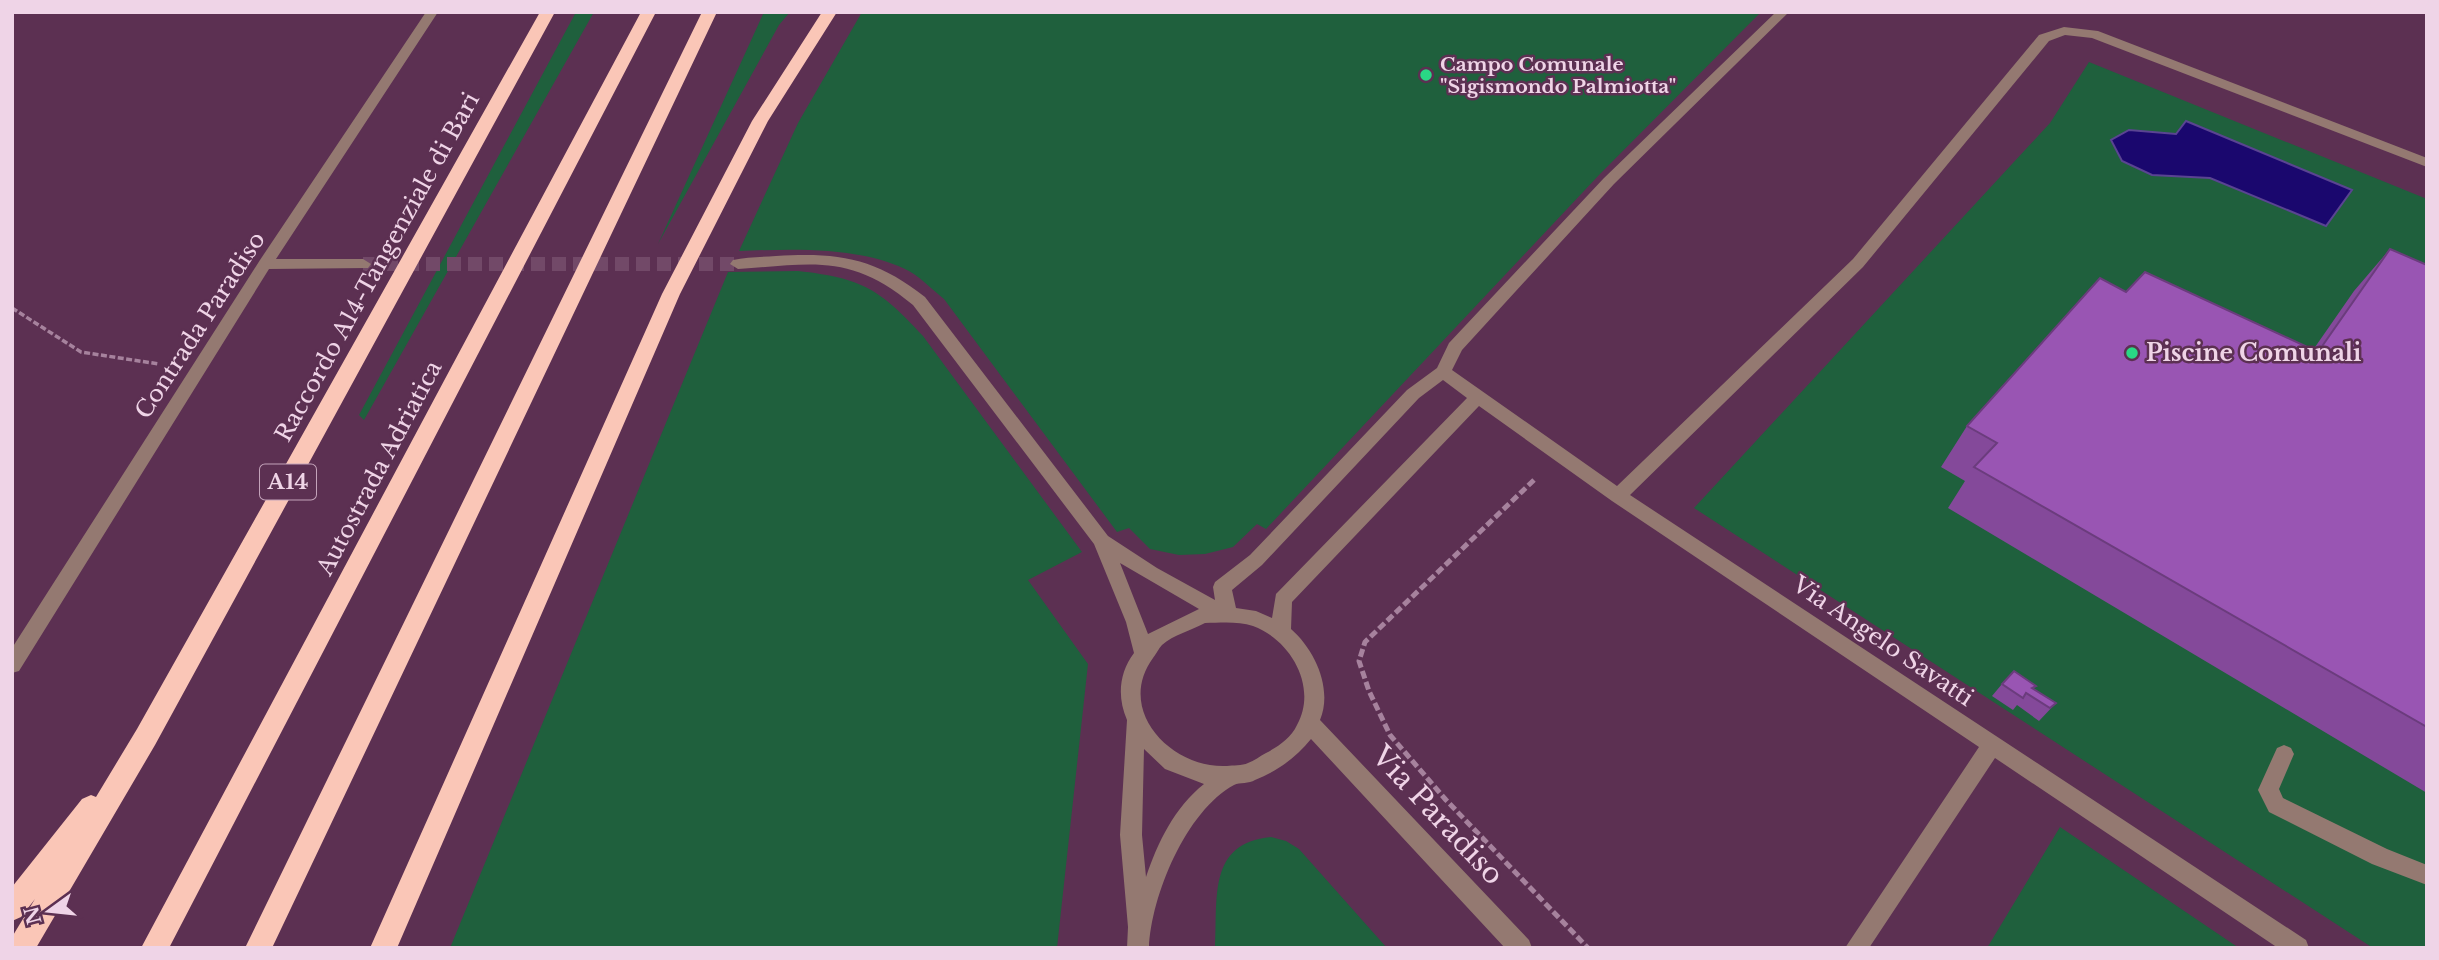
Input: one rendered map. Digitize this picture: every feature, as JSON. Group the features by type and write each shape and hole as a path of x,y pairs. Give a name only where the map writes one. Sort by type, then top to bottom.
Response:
{"highway":[{"name":"Raccordo A14-Tangenziale di Bari","path":"21,948 146,737 548,12"},
{"name":"Autostrada Adriatica","path":"154,948 649,12"},
{"path":"258,948 710,12"},
{"path":"383,948 624,397 679,279 765,113 830,12"},
{"path":"12,908 146,737"}],"street":[{"name":"Contrada Paradiso","path":"12,665 265,264 432,12"},
{"path":"1228,616 1222,587 1256,560 1413,394 1443,372 1455,347 1609,181 1783,12"},
{"path":"1618,496 1858,263 2044,38 2064,31 2094,34 2427,163"},
{"path":"738,264 815,259 856,264 887,276 919,301 1102,541 1136,622 1143,652"},
{"path":"265,264 363,264"},
{"name":"Via Angelo Savatti","path":"1443,372 1618,496 2298,948"},
{"path":"1281,631 1283,599 1478,397"},
{"path":"1102,541 1150,573 1228,616"},
{"path":"1203,615 1256,619 1281,631 1300,650 1312,673 1316,698 1310,724 1297,744 1279,760 1255,771 1230,776 1200,774 1172,764 1150,746 1135,724 1128,700 1131,675 1143,652 1159,635 1180,622 1203,615"},
{"path":"1135,724 1131,835 1139,938"},
{"name":"Via Paradiso","path":"1310,724 1521,948"},
{"path":"1856,948 1992,746"},
{"path":"2284,754 2268,790 2276,805 2380,857 2427,875"},
{"path":"1139,938 1168,844 1200,800 1230,776"}],"path":[{"path":"12,307 81,352 198,370"},
{"path":"1560,455 1364,642 1359,661 1368,691 1390,734 1446,800 1588,948"}],"green space":[{"path":"576,12 594,12 364,420 359,415"},
{"path":"764,12 790,12 779,25 658,244"},
{"path":"862,12 1761,12 1599,175 1266,529 1257,524 1233,547 1205,554 1179,555 1150,549 1129,528 1117,532 944,299 915,275 886,262 845,253 802,250 739,251 798,123"},
{"name":"Piscine Comunali","path":"2089,62 2427,199 2427,948 2373,948 1694,508 2050,123"},
{"path":"798,271 838,278 868,288 908,320 923,336 1082,552 1028,580 1088,664 1057,948 450,948 728,272"},
{"path":"2060,827 2239,948 1987,948"},
{"path":"1271,837 1286,841 1299,849 1387,948 1215,948 1217,893 1226,862 1236,850 1250,841"}],"shaded area":[{"path":"2186,121 2352,190 2326,226 2210,178 2152,175 2122,161 2111,140 2129,130 2176,134"}],"building":[{"path":"2390,249 2427,265 2427,727 1974,467 1997,443 1967,426 2100,278 2126,292 2145,272 2318,352"},
{"path":"2014,671 2036,686 2032,688 2056,703 2050,708 2026,693 2023,698 2002,684"}],"tunnel":[{"path":"363,264 738,264"}],"place":[{"name":"Campo Comunale \"Sigismondo Palmiotta\"","path":"1426,75"},
{"name":"Piscine Comunali","path":"2132,353"}]}
